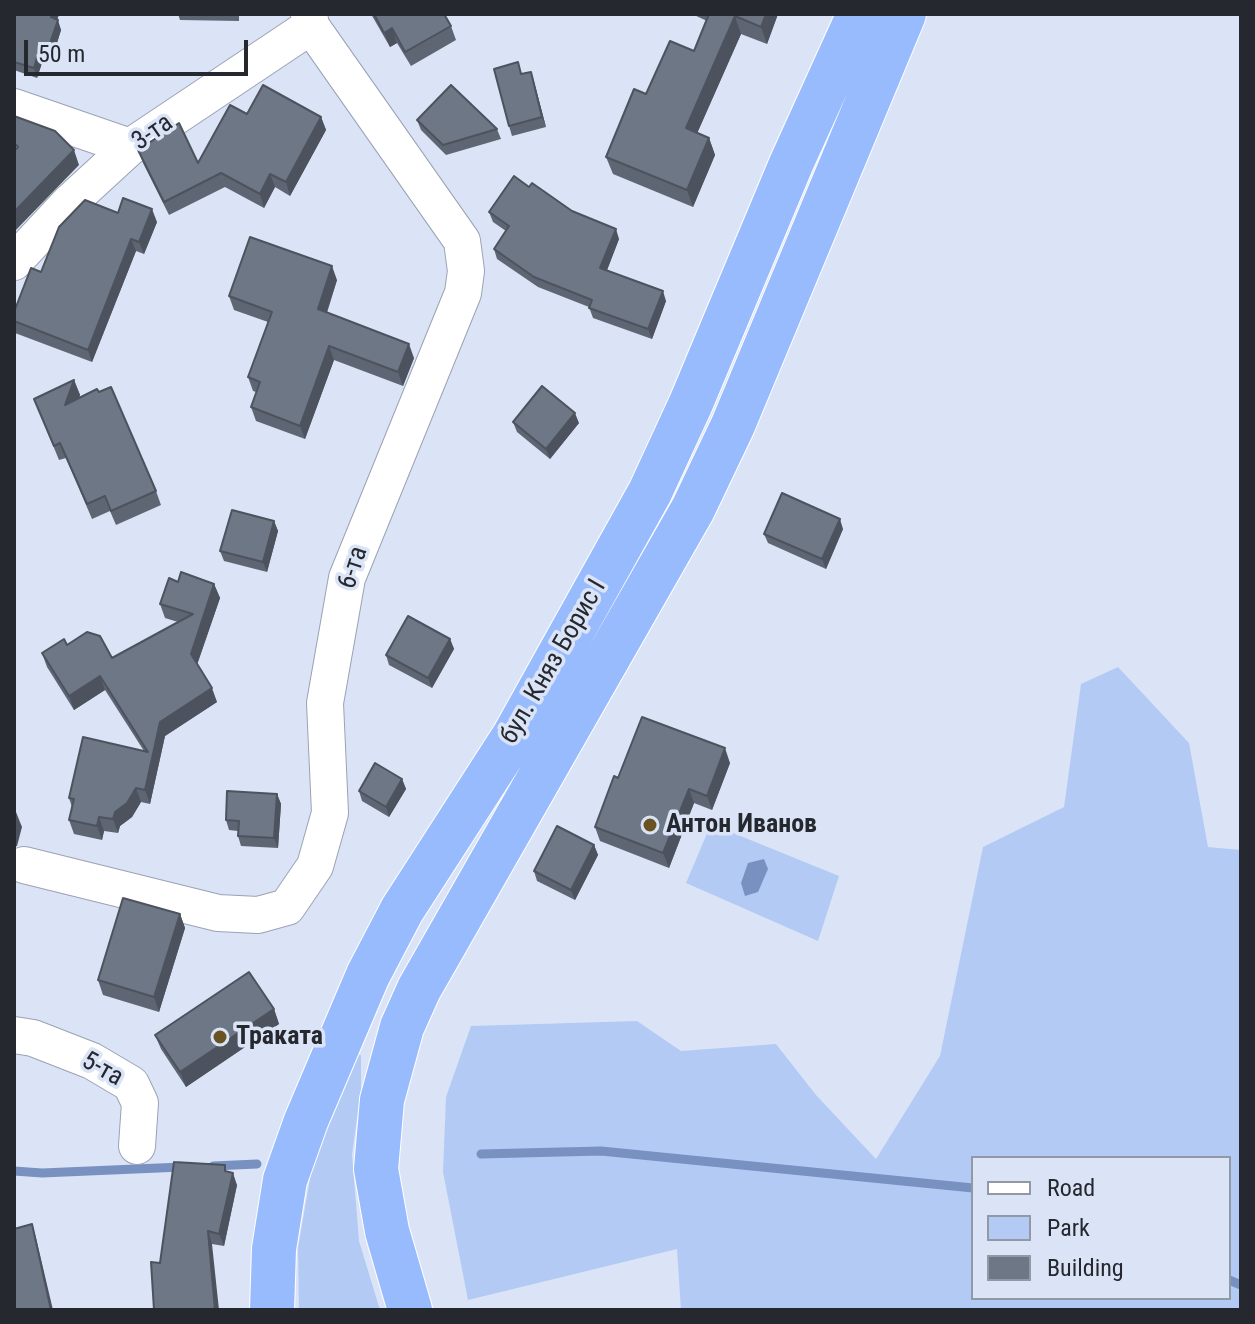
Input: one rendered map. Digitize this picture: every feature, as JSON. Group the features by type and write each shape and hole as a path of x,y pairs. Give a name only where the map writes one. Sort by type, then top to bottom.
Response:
{"highway":[{"name":"бул. Княз Борис I","path":"272,1310 274,1249 285,1180 306,1121 363,987 402,910 514,736 650,492 859,14"},
{"name":"бул. Княз Борис I","path":"410,1310 387,1231 376,1169 382,1100 402,1027 419,989 693,509 733,425 904,14"}],"street":[{"name":"3-та","path":"14,262 69,203 130,147 310,20"},
{"name":"6-та","path":"24,865 218,913 258,915 287,907 315,866 330,813 325,703 347,578 463,293 466,271 462,241 310,20"},
{"path":"14,107 130,147"},
{"name":"5-та","path":"14,1035 33,1038 92,1061 131,1084 140,1103 137,1146"}],"green space":[{"path":"1118,667 1189,743 1208,847 1241,850 1241,1310 681,1310 677,1249 468,1300 443,1172 446,1097 471,1026 637,1021 681,1051 776,1044 816,1095 876,1159 940,1056 983,847 1064,807 1081,684"},
{"path":"711,824 839,876 818,941 686,883"},
{"path":"354,1054 361,1055 361,1090 352,1154 359,1241 380,1310 299,1310 298,1247 313,1162"}],"shaded area":[{"path":"764,859 768,869 758,892 745,896 741,883 748,863"}],"building":[{"path":"14,14 52,14 51,17 58,20 48,49 40,47 34,68 14,62"},
{"path":"374,14 444,14 451,26 405,52 392,28 384,33"},
{"path":"709,14 766,14 761,27 735,16 686,128 709,138 687,190 606,157 634,89 646,94 670,41 694,51"},
{"path":"518,62 521,74 531,72 542,117 509,126 494,69"},
{"path":"263,85 321,117 286,182 270,174 260,194 221,173 164,202 138,150 179,123 198,163 230,105 247,114"},
{"path":"451,85 497,129 443,145 417,120"},
{"path":"14,116 55,131 74,150 14,212 14,151 18,147 14,143"},
{"path":"514,176 529,187 532,183 572,211 616,229 600,268 663,291 648,329 589,308 592,300 534,277 494,249 509,226 489,212"},
{"path":"123,198 152,209 139,242 131,239 88,350 14,321 14,312 31,268 41,272 59,227 85,200 118,213"},
{"path":"250,237 332,266 318,309 409,344 398,372 329,346 300,426 251,407 260,382 248,377 272,312 229,296"},
{"path":"74,380 65,405 97,389 99,392 111,387 156,491 111,511 105,496 87,504 60,443 54,446 34,399"},
{"path":"542,386 575,413 546,449 513,422"},
{"path":"782,493 840,519 822,559 764,534"},
{"path":"232,510 274,521 263,562 220,551"},
{"path":"181,572 214,584 191,654 212,688 160,722 145,790 136,788 127,803 115,812 113,819 99,817 97,826 69,820 74,799 69,798 83,737 148,752 100,676 69,696 42,653 64,639 67,645 87,632 100,636 112,658 193,614 160,604 169,578 178,582"},
{"path":"408,616 450,639 428,678 386,655"},
{"path":"642,717 725,748 707,796 689,789 663,853 595,827 614,776 618,778"},
{"path":"375,763 402,779 386,807 359,791"},
{"path":"227,791 277,794 274,838 238,836 239,821 226,820"},
{"path":"557,826 594,845 571,890 534,871"},
{"path":"123,898 180,914 154,997 98,980"},
{"name":"Траката","path":"249,972 274,1009 180,1072 155,1035"},
{"path":"174,1162 225,1165 225,1171 233,1173 219,1234 208,1231 215,1310 154,1310 151,1262 160,1263"},
{"path":"32,1224 51,1310 14,1310 14,1229"}],"waterway":[{"path":"481,1154 601,1151 971,1188"},
{"path":"213,1166 257,1164"},
{"path":"14,1171 42,1173 182,1167"},
{"path":"1231,1281 1241,1285"}],"place":[{"name":"Антон Иванов","path":"650,825"},
{"name":"Траката","path":"220,1037"}]}
